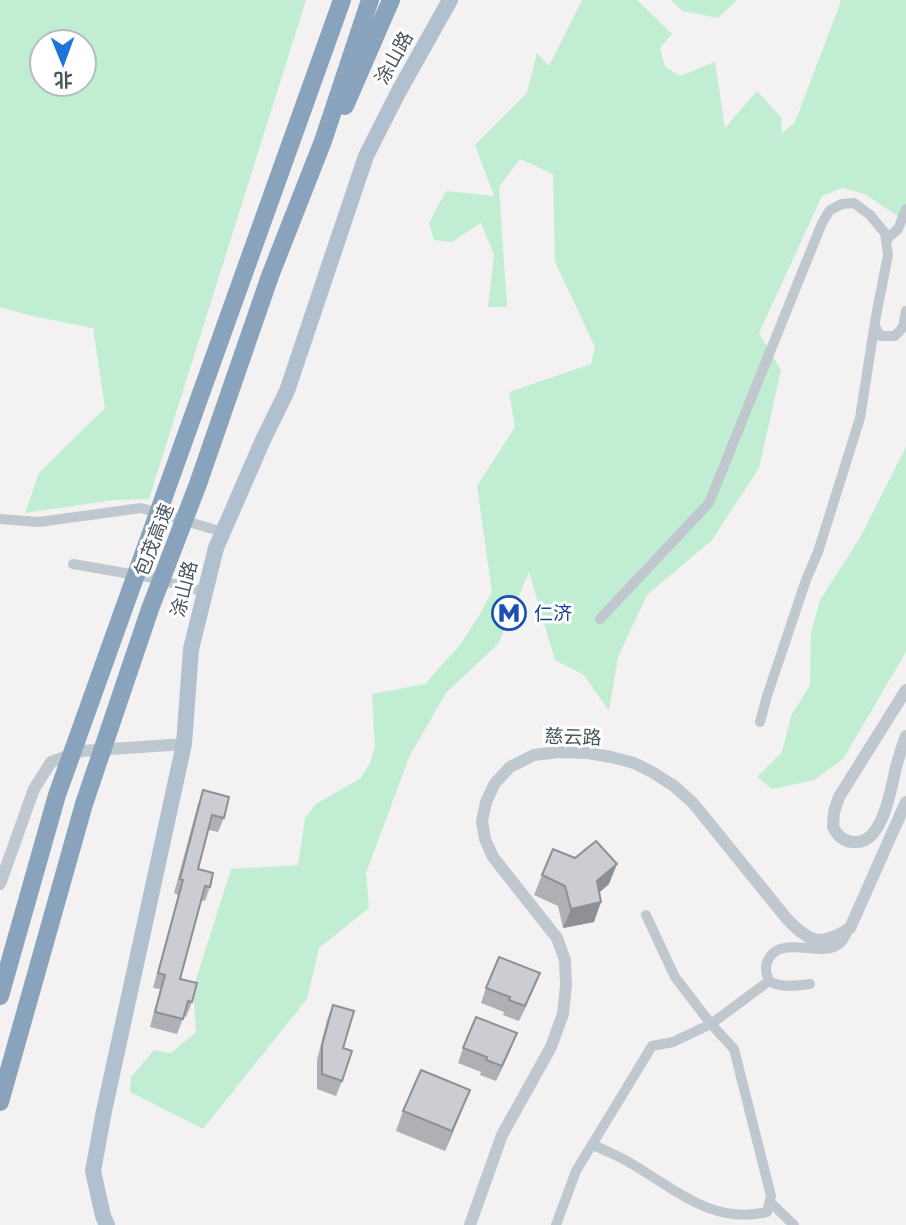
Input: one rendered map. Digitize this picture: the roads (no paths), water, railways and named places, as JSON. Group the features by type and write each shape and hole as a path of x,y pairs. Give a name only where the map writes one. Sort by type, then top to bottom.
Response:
{"highway":[{"path":"274,187 335,0"},
{"name":"包茂高速","path":"0,996 57,795 342,0"},
{"name":"包茂高速","path":"0,1101 84,804 150,609 198,484 270,276 323,141 370,0"},
{"path":"288,230 391,0"}],"main road":[{"name":"涂山路","path":"107,1225 93,1171 184,744 191,649 216,548 287,391 366,156 450,0"}],"street":[{"path":"600,619 709,503 822,223 830,210 842,204 854,203 870,215 885,233 888,255 860,418 760,722"},
{"path":"886,240 898,229 906,209"},
{"path":"874,325 880,336 895,336 903,327 906,310"},
{"path":"0,519 39,522 141,509 223,532"},
{"path":"73,564 148,577 205,592"},
{"path":"906,690 839,797 833,827 841,838 854,842 862,841 873,834 883,816 906,736"},
{"path":"0,884 34,789 51,762 82,751 184,744"},
{"name":"慈云路","path":"470,1225 502,1135 551,1048 563,1014 566,985 565,960 557,938 493,857 485,839 482,821 486,802 495,783 510,767 534,755 559,752 588,753 634,763 674,786 694,803 801,934 816,940 833,939 850,928"},
{"path":"810,984 773,984 769,981 765,969 766,962 781,948 833,948 842,942 906,802"},
{"path":"592,1144 632,1164 698,1212 727,1222 756,1218 767,1212 771,1196 734,1049 710,1024 675,977 646,915"},
{"path":"556,1225 576,1171 652,1046 673,1042 710,1024 769,981"},
{"path":"770,1202 794,1225"}],"place":[{"name":"仁济","path":"509,613"}]}
